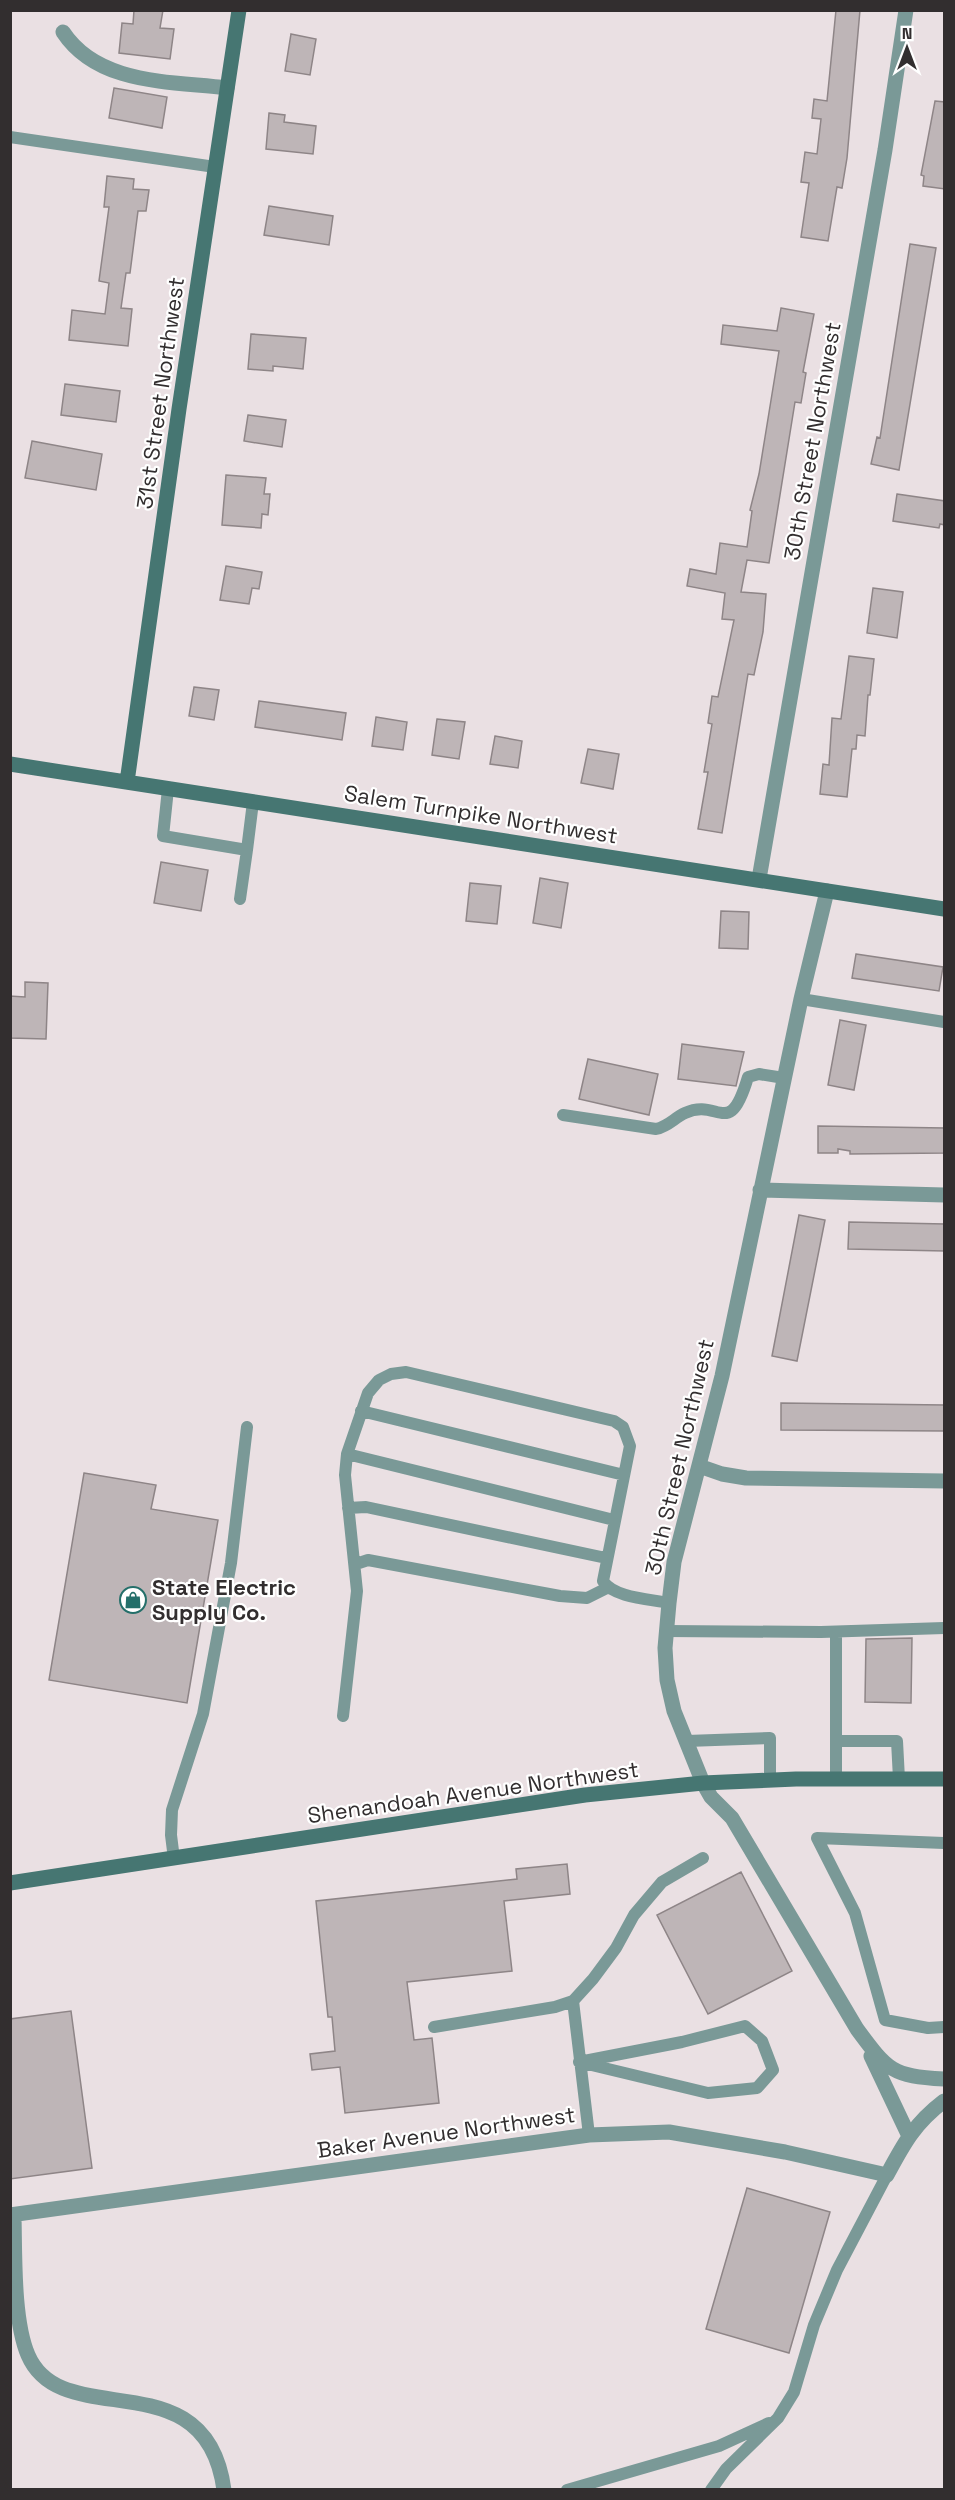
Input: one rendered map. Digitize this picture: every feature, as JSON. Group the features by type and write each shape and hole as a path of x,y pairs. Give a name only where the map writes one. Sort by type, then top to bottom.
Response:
{"street":[{"name":"31st Street Northwest","path":"127,782 239,10"},
{"name":"30th Street Northwest","path":"759,879 883,162 906,10"},
{"path":"63,32 73,47 90,61 118,73 227,88"},
{"name":"Salem Turnpike Northwest","path":"10,764 945,909"},
{"name":"30th Street Northwest","path":"827,891 801,999 722,1376 674,1562 666,1632 667,1680 674,1711 703,1783 711,1797 732,1818 857,2029 908,2134"},
{"path":"760,1190 945,1195"},
{"path":"699,1467 746,1478 945,1481"},
{"name":"Shenandoah Avenue Northwest","path":"10,1883 585,1795 703,1783 770,1780 945,1779"},
{"name":"30th Street Northwest","path":"857,2029 881,2061 891,2069 905,2076 945,2079"},
{"path":"887,2175 908,2134 945,2101"},
{"name":"Baker Avenue Northwest","path":"12,2215 589,2135 669,2132 785,2152 887,2175"},
{"path":"12,2215 22,2335 28,2356 37,2369 51,2381 68,2390 146,2404 185,2419 206,2437 213,2449 221,2471 224,2490"}],"lane":[{"path":"10,137 215,167"},
{"path":"168,789 163,836 247,850"},
{"path":"240,899 253,802"},
{"path":"801,999 945,1022"},
{"path":"563,1115 656,1129 668,1126 685,1113 697,1110 724,1114 734,1110 741,1102 748,1077 759,1074 784,1078"},
{"path":"343,1716 357,1591 345,1475 347,1454 368,1393 379,1380 392,1374 406,1372 614,1421 623,1427 630,1446 602,1575 607,1588"},
{"path":"361,1411 624,1475"},
{"path":"174,1859 171,1835 172,1810 196,1743 205,1702 231,1563 247,1427"},
{"path":"347,1454 614,1520"},
{"path":"348,1508 366,1507 606,1558"},
{"path":"356,1564 368,1560 560,1596 587,1598 607,1588 669,1603"},
{"path":"666,1632 836,1632 945,1628"},
{"path":"836,1632 836,1779"},
{"path":"687,1741 770,1738 770,1780"},
{"path":"836,1741 897,1741 899,1779"},
{"path":"945,1843 817,1838 855,1912 885,2020 928,2028 945,2027"},
{"path":"434,2027 555,2007 573,2001 616,1948 634,1915 656,1888 662,1882 703,1858"},
{"path":"573,2001 589,2135"},
{"path":"746,2026 762,2041 773,2070 757,2088 708,2093 579,2062 682,2042 746,2026"},
{"path":"711,2490 726,2469 778,2418 794,2392 814,2325 837,2271 887,2175"},
{"path":"567,2490 719,2446 778,2418"}],"building":[{"path":"134,10 163,10 160,28 174,29 170,59 119,53 122,23 133,24"},
{"path":"836,10 860,10 847,158 842,188 837,187 828,241 801,237 809,183 801,182 805,152 817,154 821,119 812,118 814,99 827,101"},
{"path":"291,34 316,39 310,75 285,71"},
{"path":"114,88 167,97 162,128 109,118"},
{"path":"935,101 945,102 945,189 923,186 924,176 921,175"},
{"path":"269,113 285,115 284,122 316,126 313,154 266,149"},
{"path":"107,176 134,179 133,189 149,190 146,211 138,211 130,273 126,273 121,308 132,309 128,346 69,340 72,310 105,314 109,283 99,281 109,207 104,207"},
{"path":"269,206 333,216 329,245 264,235"},
{"path":"910,244 936,248 899,470 871,464 877,437 880,438"},
{"path":"781,308 814,314 803,372 806,373 801,403 795,402 769,563 747,560 741,592 766,594 763,632 754,675 748,674 722,833 698,829 708,772 704,772 712,724 708,723 712,696 718,697 734,620 722,619 725,593 687,586 690,569 716,574 720,543 747,547 752,511 750,510 759,474 779,351 721,344 723,325 777,331"},
{"path":"251,334 306,338 303,369 273,366 273,371 248,369"},
{"path":"65,384 120,391 116,422 61,415"},
{"path":"248,415 286,420 282,447 244,441"},
{"path":"32,441 102,454 96,490 25,478"},
{"path":"226,475 266,478 264,494 270,494 268,515 262,514 261,528 222,525"},
{"path":"897,494 945,501 945,525 940,524 939,528 893,521"},
{"path":"226,566 262,572 259,589 252,588 249,604 220,600"},
{"path":"873,588 903,592 897,638 867,633"},
{"path":"849,656 874,659 865,736 857,735 856,749 852,749 847,797 820,794 823,764 829,765 832,718 841,719"},
{"path":"194,687 219,690 214,720 189,716"},
{"path":"259,701 346,713 342,740 255,727"},
{"path":"376,717 407,722 403,750 372,746"},
{"path":"437,719 465,722 459,759 432,755"},
{"path":"495,736 522,741 518,768 490,764"},
{"path":"588,749 619,754 613,789 581,783"},
{"path":"161,862 208,870 201,911 154,903"},
{"path":"540,878 568,883 561,928 533,923"},
{"path":"470,883 501,886 497,924 466,921"},
{"path":"721,911 749,912 748,949 719,948"},
{"path":"856,954 943,967 939,991 852,978"},
{"path":"25,982 48,983 46,1039 10,1038 10,996 25,997"},
{"path":"840,1020 866,1025 854,1090 828,1085"},
{"path":"682,1044 744,1052 736,1086 678,1079"},
{"path":"588,1059 658,1074 649,1115 579,1099"},
{"path":"818,1126 945,1128 945,1153 850,1154 850,1151 838,1149 838,1153 818,1153"},
{"path":"799,1215 825,1220 797,1361 772,1356"},
{"path":"849,1222 945,1224 945,1251 848,1249"},
{"path":"781,1403 945,1405 945,1431 781,1430"},
{"name":"State Electric Supply Co.","path":"84,1473 156,1485 151,1509 218,1520 187,1703 49,1680"},
{"path":"912,1638 911,1703 865,1702 866,1639"},
{"path":"567,1864 570,1894 504,1901 512,1971 407,1982 414,2040 432,2038 439,2103 345,2113 340,2067 312,2070 310,2054 335,2051 332,2017 328,2017 316,1901 517,1879 516,1869"},
{"path":"741,1872 792,1971 708,2014 657,1915"},
{"path":"71,2011 92,2168 10,2179 10,2019"},
{"path":"747,2188 830,2212 789,2353 706,2329"}],"place":[{"name":"State Electric Supply Co.","path":"133,1600"}]}
